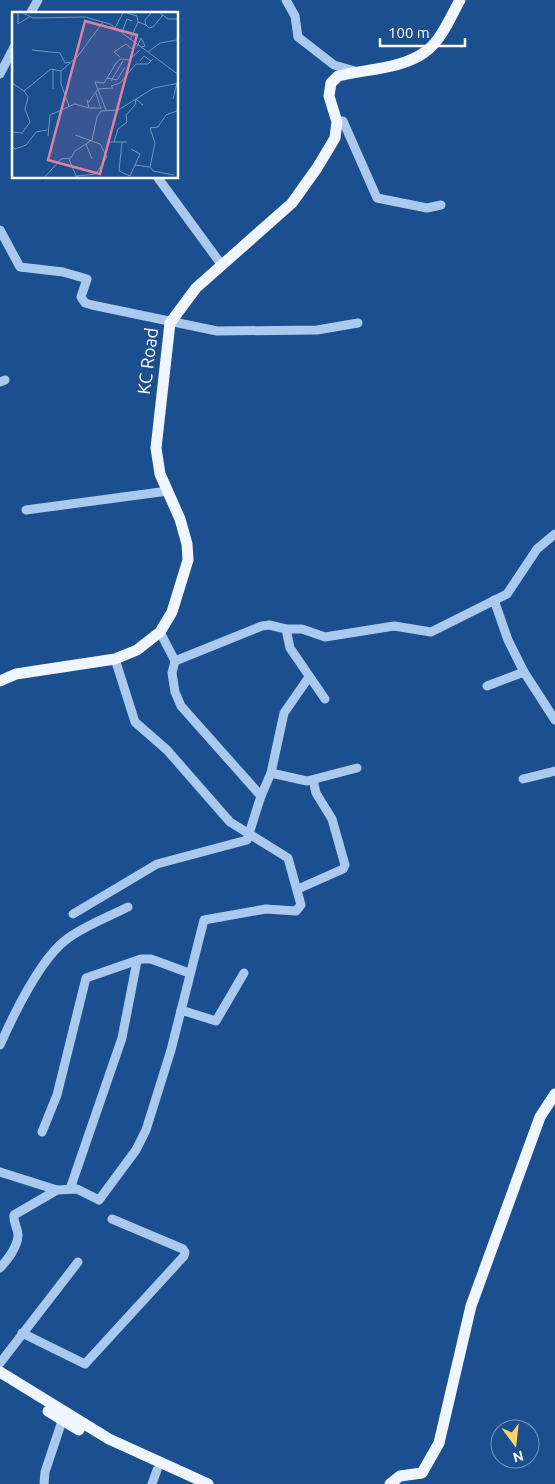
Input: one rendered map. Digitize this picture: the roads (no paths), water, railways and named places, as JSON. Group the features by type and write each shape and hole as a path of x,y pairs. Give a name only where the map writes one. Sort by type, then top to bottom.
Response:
{"main road":[{"path":"337,122 329,96 330,83 338,76 400,63 425,52 434,43 460,0"},
{"name":"KC Road","path":"0,681 16,674 114,659 138,650 160,632 172,612 188,560 187,544 180,519 160,474 156,448 170,323 196,288 292,203 317,168 335,138 337,122"},
{"path":"390,1484 400,1476 422,1473 439,1443 472,1306 540,1117 555,1094"},
{"path":"0,1372 95,1440 188,1484"},
{"path":"0,1380 123,1446 208,1484"}],"street":[{"path":"31,12 38,0"},
{"path":"286,0 295,16 298,37 334,65 355,72"},
{"path":"0,74 12,51"},
{"path":"337,122 343,121 377,198 427,208 441,205"},
{"path":"159,179 221,264"},
{"path":"0,230 20,267 63,272 87,280 82,297 85,303 111,307 170,323 217,331 317,330 358,322"},
{"path":"26,510 168,491"},
{"path":"175,661 262,626 269,625 286,629 302,629 325,637 394,626 431,632 507,594 518,580 536,549 555,534"},
{"path":"494,600 508,640 524,672 555,720"},
{"path":"286,629 290,648 325,699"},
{"path":"160,632 175,661 172,673 175,692 181,706 261,796"},
{"path":"0,1172 57,1190 77,1189 99,1200 136,1150 149,1123 204,920 266,909 296,911 301,905 288,858 230,822 167,750 135,722 114,659"},
{"path":"488,686 524,672"},
{"path":"73,914 157,864 247,840 261,796 271,773 284,713 309,677"},
{"path":"271,773 295,780 312,780 357,768"},
{"path":"523,779 555,771"},
{"path":"298,889 343,869 345,865 332,820 316,793 312,780"},
{"path":"0,1046 21,1002 48,960 66,939 128,907"},
{"path":"42,1132 57,1094 86,978 137,961 151,959 189,973"},
{"path":"70,1189 122,1038 137,961"},
{"path":"181,1010 216,1021 244,973"},
{"path":"2,1262 15,1246 18,1235 14,1215 57,1190"},
{"path":"22,1333 80,1364 87,1363 184,1256 185,1252 183,1249 112,1219"},
{"path":"0,1363 78,1262"},
{"path":"44,1484 45,1472 64,1416"},
{"path":"152,1484 157,1470"}]}
